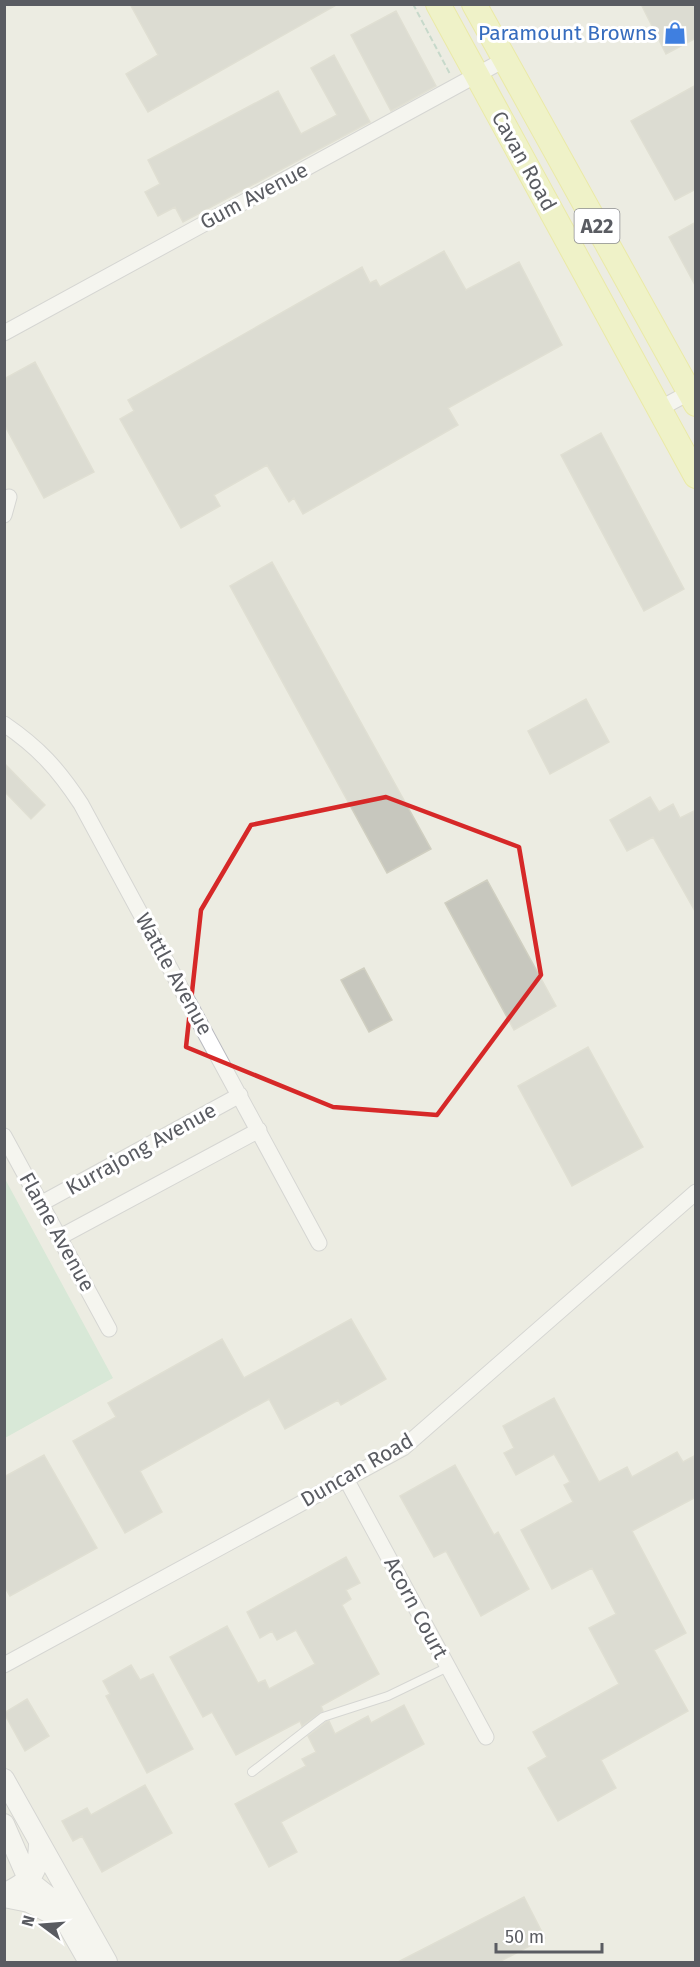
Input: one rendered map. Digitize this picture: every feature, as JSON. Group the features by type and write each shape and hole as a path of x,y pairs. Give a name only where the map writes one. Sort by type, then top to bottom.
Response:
{"main road":[{"name":"Cavan Road","path":"438,4 467,81 696,476"},
{"name":"Cavan Road","path":"474,4 693,395"}],"street":[{"name":"Gum Avenue","path":"4,333 504,60"},
{"path":"659,409 693,395"},
{"path":"4,515 9,497"},
{"name":"Wattle Avenue","path":"4,724 32,743 59,770 81,804 319,1243"},
{"name":"Kurrajong Avenue","path":"42,1203 240,1095"},
{"name":"Kurrajong Avenue","path":"60,1237 259,1130"},
{"name":"Flame Avenue","path":"4,1136 109,1329"},
{"name":"Duncan Road","path":"4,1665 409,1443 696,1192"},
{"name":"Acorn Court","path":"345,1479 486,1737"},
{"path":"4,1779 107,1962"},
{"path":"6,1837 29,1881 54,1901 89,1962"},
{"path":"4,1896 29,1881 39,1863 39,1844"},
{"path":"4,1896 29,1902 65,1920"}],"lane":[{"path":"252,1772 323,1717 388,1696 448,1667"}],"path":[{"path":"413,4 467,81"}],"highlighted area":[{"path":"386,797 519,847 541,975 437,1115 333,1107 186,1047 201,910 251,825"}],"green space":[{"path":"4,1177 113,1378 5,1438 4,1438"}],"building":[{"path":"130,4 338,4 148,112 126,74 158,55"},
{"name":"Paramount Browns","path":"641,4 696,4 696,38 666,54"},
{"path":"396,11 436,86 391,111 351,35"},
{"path":"334,55 370,122 183,222 175,207 158,216 145,192 160,184 148,160 278,91 301,134 337,115 311,68"},
{"path":"696,85 696,189 675,200 631,121"},
{"path":"696,222 696,287 669,237"},
{"path":"444,251 466,290 519,262 562,345 448,408 458,425 303,514 294,498 289,502 267,465 214,495 220,506 181,528 120,419 134,411 128,400 362,267 370,283 376,280 380,287"},
{"path":"35,362 94,472 44,498 4,424 4,379"},
{"path":"601,433 684,589 644,611 561,455"},
{"path":"272,562 431,849 387,873 230,586"},
{"path":"586,699 609,742 550,774 528,731"},
{"path":"4,763 45,805 31,819 4,791"},
{"path":"650,797 659,812 673,804 680,818 696,810 696,913 653,837 627,851 610,820"},
{"path":"487,880 556,1006 514,1030 445,903"},
{"path":"364,968 392,1020 369,1032 341,980"},
{"path":"588,1047 643,1147 572,1186 518,1086"},
{"path":"351,1319 386,1379 341,1405 338,1400 285,1429 269,1399 140,1471 162,1512 125,1533 73,1441 116,1417 108,1403 222,1339 244,1378"},
{"path":"554,1398 599,1482 627,1467 632,1477 677,1452 683,1462 696,1455 696,1497 632,1531 686,1633 654,1650 688,1711 601,1760 616,1788 558,1821 528,1768 547,1757 533,1732 619,1684 589,1628 616,1614 592,1568 552,1589 521,1530 573,1502 564,1485 570,1482 554,1454 516,1475 504,1453 514,1448 503,1426"},
{"path":"44,1455 97,1548 10,1596 4,1586 4,1477"},
{"path":"455,1465 494,1535 498,1532 529,1589 481,1616 446,1551 434,1557 400,1496"},
{"path":"346,1557 360,1583 346,1590 351,1599 342,1605 379,1674 321,1706 323,1711 302,1726 300,1721 236,1755 212,1712 203,1717 170,1657 227,1626 258,1683 265,1680 269,1689 315,1664 296,1630 277,1640 272,1631 260,1638 247,1612"},
{"path":"131,1665 140,1680 153,1674 193,1749 147,1773 106,1696 110,1694 103,1681"},
{"path":"27,1699 49,1736 25,1751 4,1713"},
{"path":"404,1705 424,1744 281,1822 297,1852 269,1867 235,1804 306,1766 302,1759 316,1752 308,1736 326,1722 329,1721 335,1734 368,1716 371,1723"},
{"path":"145,1785 172,1833 102,1872 82,1836 73,1841 62,1821 87,1808 91,1815"},
{"path":"524,1897 545,1938 499,1962 398,1962"}],"place":[{"name":"Paramount Browns","path":"675,33"}]}
